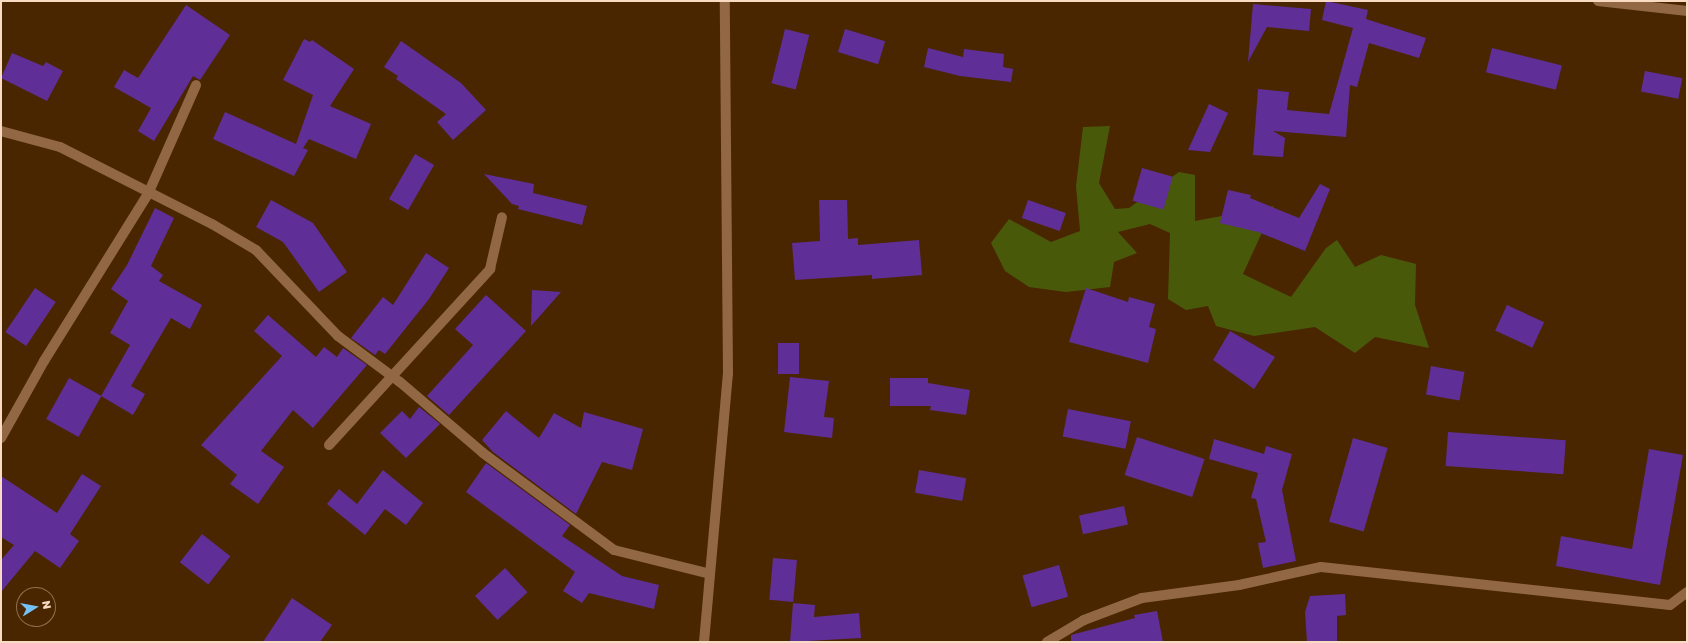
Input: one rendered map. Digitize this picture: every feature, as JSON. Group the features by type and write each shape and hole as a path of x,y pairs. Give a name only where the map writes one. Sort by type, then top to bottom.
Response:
{"street":[{"path":"704,642 728,374 726,1"},
{"path":"1598,1 1687,11"},
{"path":"1,438 44,361 148,194 196,85"},
{"path":"1,131 60,147 148,194 212,224 262,254 294,293 338,336 390,375 483,453 614,550 710,574"},
{"path":"329,445 390,375 490,269 502,217"},
{"path":"1047,642 1084,620 1142,598 1239,585 1321,567 1670,605 1687,592"}],"green space":[{"path":"1110,126 1099,183 1115,209 1129,208 1179,172 1195,175 1195,221 1274,206 1243,274 1291,297 1326,248 1337,240 1355,267 1381,255 1416,264 1415,305 1429,348 1375,337 1355,353 1315,327 1254,336 1216,326 1208,306 1186,310 1168,299 1170,233 1150,224 1118,232 1137,253 1114,262 1110,287 1066,292 1029,287 1005,271 991,243 1009,219 1051,242 1080,231 1076,186 1083,127"}],"building":[{"path":"1326,1 1368,10 1366,19 1426,38 1419,58 1369,43 1357,87 1350,85 1346,137 1273,131 1285,138 1283,157 1253,155 1258,89 1289,92 1287,110 1329,114 1353,28 1322,20"},
{"path":"1253,4 1311,9 1309,31 1267,27 1248,62"},
{"path":"186,5 230,35 200,80 193,76 154,141 138,131 151,108 114,87 124,70 138,78"},
{"path":"785,29 809,35 796,89 771,83"},
{"path":"845,29 885,41 878,64 838,52"},
{"path":"304,39 310,42 312,40 354,69 330,106 371,124 356,159 309,139 303,148 308,150 294,176 213,139 225,112 296,144 313,95 283,80"},
{"path":"401,41 461,83 486,110 453,140 437,122 446,114 396,79 398,76 384,67"},
{"path":"928,48 963,57 964,49 1004,54 1003,67 1013,69 1011,82 960,76 924,67"},
{"path":"1492,48 1562,65 1556,90 1486,72"},
{"path":"12,53 43,66 46,62 63,71 47,101 1,78"},
{"path":"1645,71 1682,78 1678,99 1641,92"},
{"path":"1209,104 1228,113 1210,152 1188,150"},
{"path":"415,154 434,165 408,210 389,199"},
{"path":"1142,168 1173,177 1163,210 1133,201"},
{"path":"484,174 534,184 533,193 587,206 582,225 518,209 519,206 512,204"},
{"path":"1320,184 1330,189 1305,251 1258,232 1220,223 1228,190 1251,195 1250,198 1299,218"},
{"path":"271,200 313,223 347,272 319,292 283,242 256,227"},
{"path":"819,200 847,200 848,239 858,238 858,245 919,240 922,275 872,279 872,275 795,280 792,243 820,241"},
{"path":"1028,200 1066,213 1060,231 1022,218"},
{"path":"155,208 174,218 151,266 163,275 159,281 202,305 190,329 171,318 131,386 145,394 133,415 101,396 130,345 110,333 128,301 111,289 127,265"},
{"path":"426,253 449,268 429,299 385,354 379,350 375,355 351,338 383,297 393,305"},
{"path":"35,288 56,302 26,346 5,332"},
{"path":"1086,288 1128,302 1129,297 1155,304 1149,327 1156,329 1148,363 1069,342"},
{"path":"532,290 561,292 531,326"},
{"path":"486,295 526,331 449,415 427,396 473,345 455,329"},
{"path":"1507,305 1544,322 1532,348 1495,330"},
{"path":"268,315 316,357 324,347 337,357 343,348 367,365 313,428 293,410 261,451 284,467 258,504 230,484 237,475 201,445 282,356 254,331"},
{"path":"1230,331 1275,357 1254,389 1213,360"},
{"path":"778,343 799,343 799,374 778,374"},
{"path":"1431,366 1464,372 1459,400 1426,395"},
{"path":"790,377 829,381 824,417 834,418 832,438 784,432"},
{"path":"69,378 101,396 79,437 46,419"},
{"path":"890,378 928,378 928,383 970,390 966,415 930,410 931,406 890,406"},
{"path":"419,407 440,424 406,458 380,433 402,411 410,419"},
{"path":"1068,409 1131,421 1125,449 1063,436"},
{"path":"506,411 539,438 554,413 581,428 584,412 643,429 632,470 602,462 576,514 493,452 482,440"},
{"path":"1448,432 1566,440 1563,474 1446,466"},
{"path":"1137,437 1205,459 1192,497 1125,475"},
{"path":"1353,438 1388,448 1364,532 1329,522"},
{"path":"1214,439 1264,454 1266,446 1292,454 1282,490 1296,561 1263,568 1258,543 1266,542 1256,499 1251,498 1258,473 1209,459"},
{"path":"1649,449 1683,455 1660,585 1556,566 1561,536 1632,549"},
{"path":"486,463 570,525 562,536 622,576 659,585 654,609 589,593 582,603 563,591 575,572 466,492"},
{"path":"383,470 423,503 406,525 385,509 365,535 327,504 339,489 357,504"},
{"path":"919,470 966,478 962,501 915,493"},
{"path":"82,474 101,486 70,534 79,541 60,568 35,551 1,592 1,560 14,545 1,537 1,476 57,513"},
{"path":"1124,506 1128,525 1083,534 1079,516"},
{"path":"202,534 230,556 208,585 180,562"},
{"path":"773,558 797,560 793,602 769,600"},
{"path":"1059,565 1068,597 1032,607 1022,575"},
{"path":"505,568 528,592 498,620 475,596"},
{"path":"1345,594 1346,615 1337,616 1337,642 1307,642 1305,612 1310,596"},
{"path":"292,598 332,625 320,642 263,642"},
{"path":"793,603 815,605 814,617 859,613 861,638 790,642"},
{"path":"1157,611 1163,642 1071,642 1071,635 1135,618 1134,615"}]}
